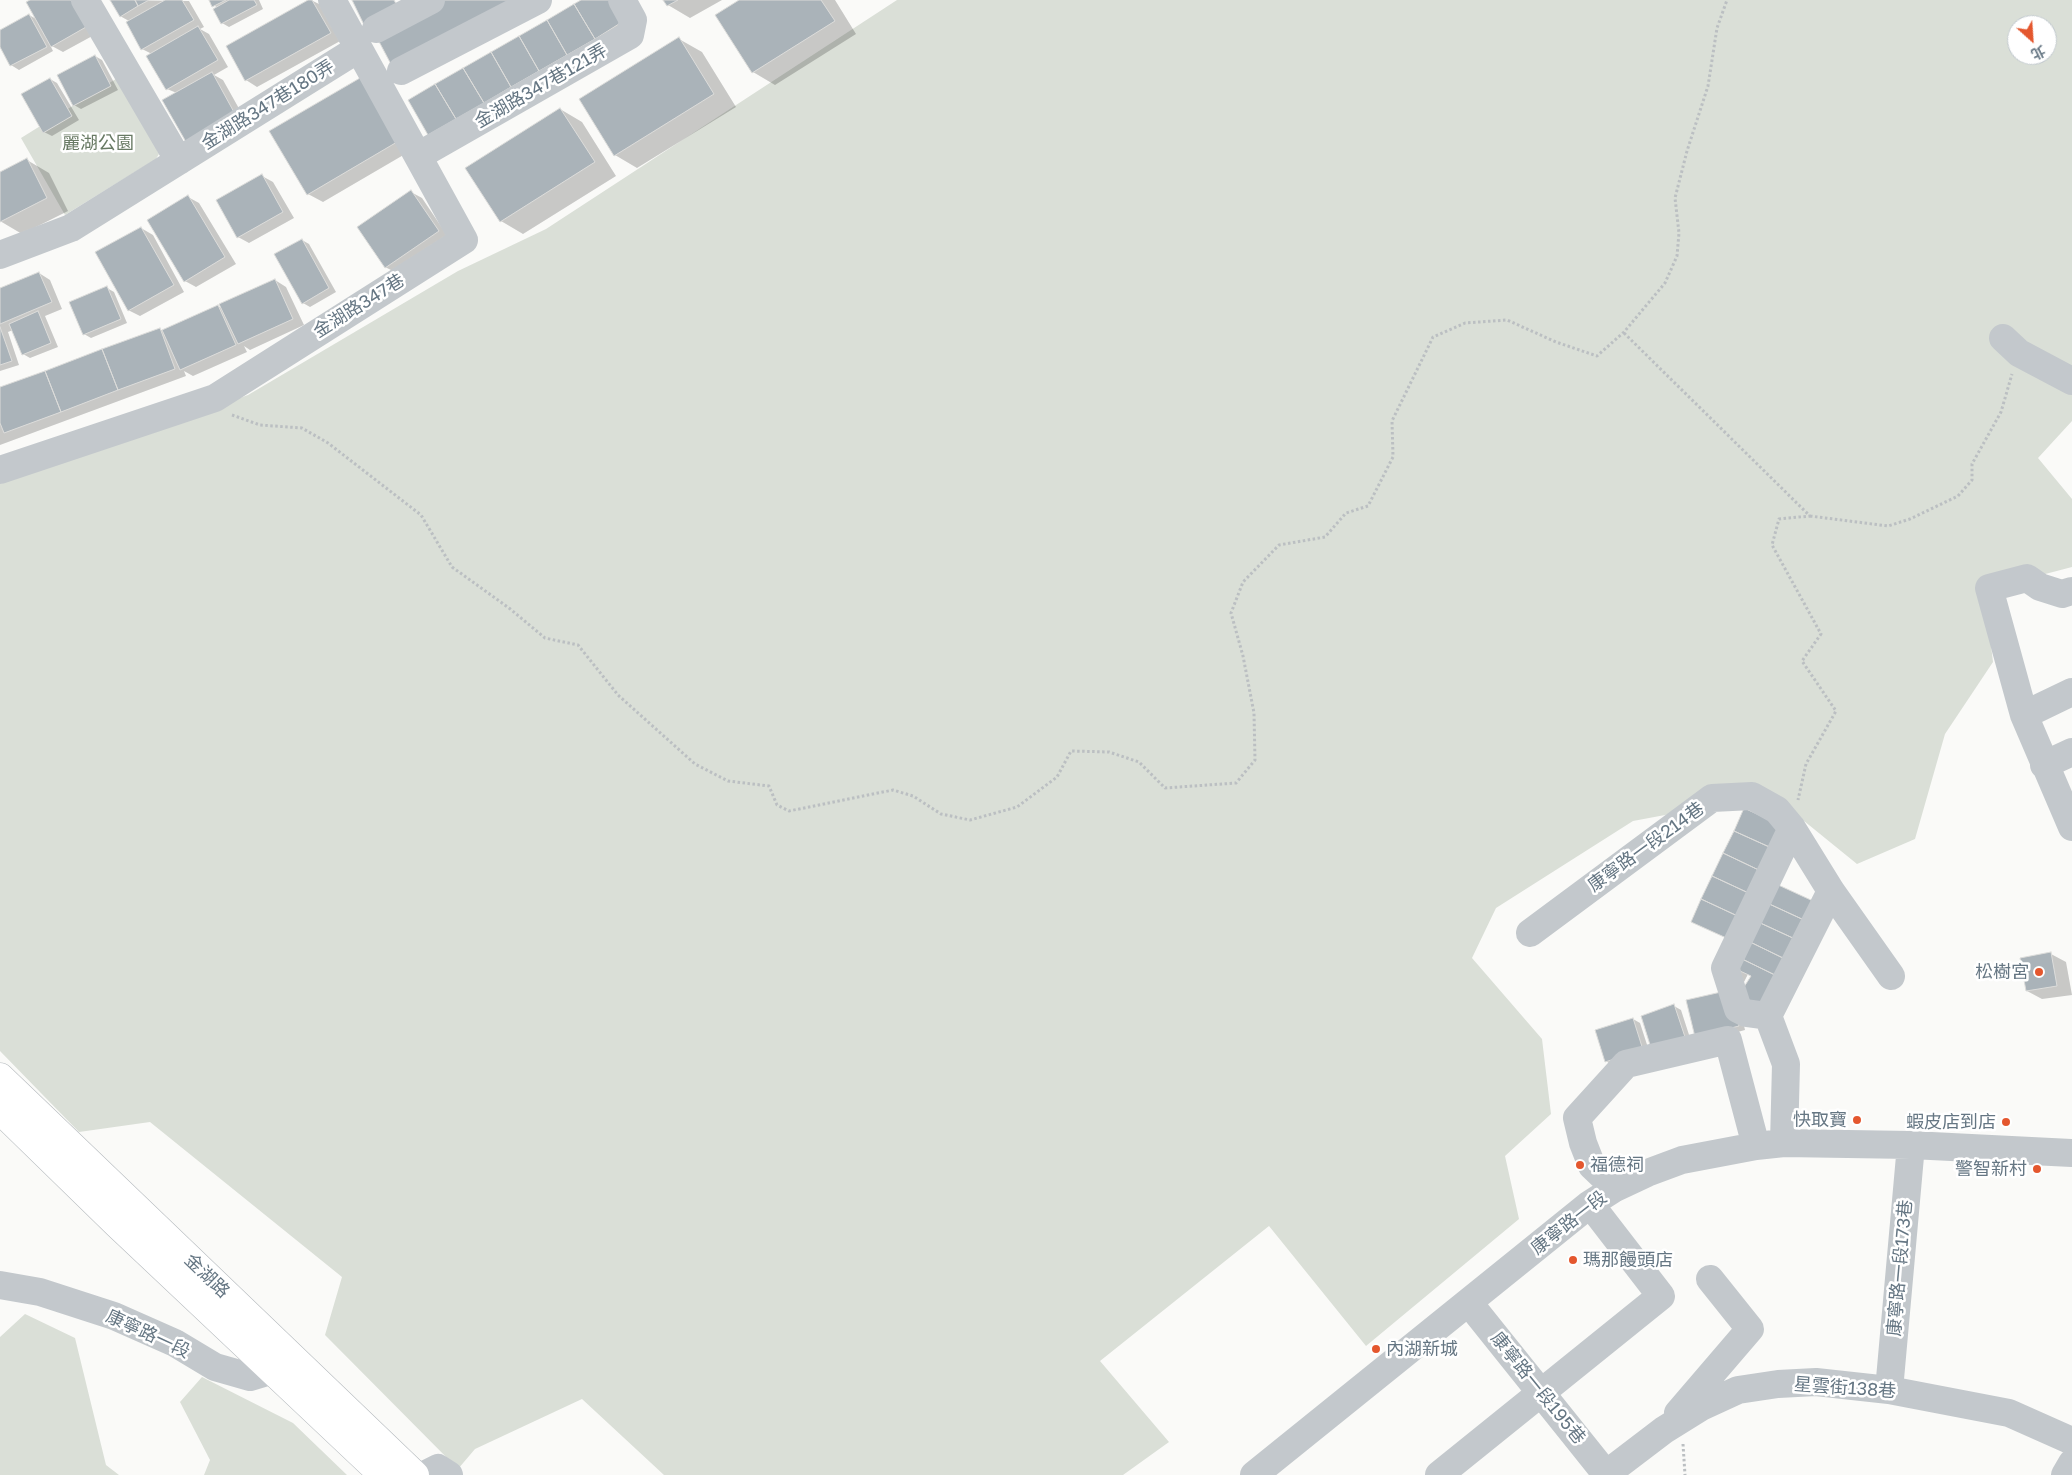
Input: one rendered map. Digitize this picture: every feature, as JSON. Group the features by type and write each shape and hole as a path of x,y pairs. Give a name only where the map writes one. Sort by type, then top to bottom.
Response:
{"main road":[{"name":"金湖路","path":"0,1077 280,1362 384,1475"},
{"name":"金湖路","path":"0,1110 117,1224 414,1475"}],"street":[{"path":"85,0 179,161"},
{"name":"金湖路347巷","path":"0,470 215,398 464,240 332,0"},
{"path":"376,29 431,0"},
{"path":"401,71 538,0"},
{"name":"金湖路347巷121弄","path":"418,156 630,35 633,20 622,0"},
{"name":"金湖路347巷180弄","path":"0,255 71,228 358,49"},
{"path":"2011,346 2072,381"},
{"path":"2072,591 2062,594 2040,587 2028,578 1988,588 2024,715 2072,827"},
{"path":"2024,715 2072,692"},
{"path":"2044,765 2072,752"},
{"name":"康寧路一段214巷","path":"1530,933 1712,798 1752,796 1777,810 1792,828 1831,891 1890,976"},
{"path":"1768,1016 1746,1014 1738,1008 1725,968 1792,828"},
{"path":"1784,1143 1786,1064 1768,1016 1831,891"},
{"path":"1614,1188 1592,1166 1583,1143 1577,1118 1626,1064 1728,1040 1756,1146"},
{"name":"康寧路一段","path":"1254,1475 1590,1204 1614,1188 1682,1160 1756,1146 1784,1143 1911,1145 2072,1153"},
{"name":"康寧路一段173巷","path":"1889,1390 1911,1145"},
{"path":"1440,1475 1661,1296 1590,1204"},
{"path":"1664,1430 1750,1329 1710,1279"},
{"name":"康寧路一段","path":"0,1284 40,1292 114,1316 175,1343 215,1367 250,1377 280,1362"},
{"name":"康寧路一段195巷","path":"1469,1303 1606,1474"},
{"name":"星雲街138巷","path":"1606,1474 1664,1430 1701,1406 1738,1390 1778,1384 1816,1382 1889,1390 2009,1413 2072,1441"},
{"path":"2065,1475 2072,1463"},
{"path":"424,1475 438,1468 449,1475"}],"path":[{"path":"215,398 232,415 260,425 302,428 328,443 421,515 452,567 509,608 545,638 578,645 618,695 695,764 728,781 769,786 777,804 789,811 893,790 914,796 941,814 970,820 1017,807 1057,777 1070,751 1109,752 1139,762 1165,788 1236,784 1254,760 1254,713 1231,613 1243,582 1279,545 1325,537 1346,512 1368,506 1393,458 1392,421 1433,337 1465,323 1507,320 1556,342 1597,356 1624,333 1665,283 1677,256 1679,233 1675,198 1687,151 1708,86 1717,28 1726,0"},
{"path":"1624,333 1810,516"},
{"path":"1792,828 1806,764 1836,711 1802,661 1821,634 1772,545 1779,519 1810,516 1888,526 1910,519 1958,496 1972,480 1972,464 2001,412 2011,346"}],"green space":[{"path":"897,0 2072,0 2072,421 2038,458 2072,499 2072,567 1988,589 1985,596 1993,662 1945,734 1915,839 1857,864 1772,795 1633,821 1496,908 1472,958 1542,1039 1551,1114 1505,1156 1519,1219 1366,1346 1269,1226 1100,1361 1169,1442 1123,1475 664,1475 582,1399 475,1449 458,1469 325,1335 342,1277 150,1122 79,1132 0,1051 0,484 248,395 458,271 546,229"},
{"name":"麗湖公園","path":"119,77 159,154 156,159 65,215 21,138"},
{"path":"25,1314 75,1338 106,1465 119,1475 0,1475 0,1337"},
{"path":"202,1377 293,1423 347,1475 204,1475 210,1460 180,1402"}],"building":[{"path":"30,0 71,0 86,27 51,47 26,2"},
{"path":"110,0 135,0 138,6 120,17"},
{"path":"135,0 149,0 138,6"},
{"path":"165,0 182,0 194,20 141,50 126,22"},
{"path":"209,0 226,0 212,7"},
{"path":"229,0 254,0 257,5 221,24 213,9"},
{"path":"308,0 312,0 331,33 245,81 226,46"},
{"path":"352,0 394,0 400,11 366,29"},
{"path":"441,0 524,0 393,68 375,34"},
{"path":"581,0 609,0 622,22 595,39 574,4"},
{"path":"663,0 678,0 667,6"},
{"path":"739,0 821,0 835,21 752,73 715,15"},
{"path":"574,4 595,39 567,55 547,20"},
{"path":"29,14 47,47 10,66 0,47 0,30"},
{"path":"547,20 567,55 539,71 519,36"},
{"path":"198,26 218,60 166,90 146,56"},
{"path":"519,36 539,71 511,87 491,52"},
{"path":"679,37 714,94 614,156 579,99"},
{"path":"491,52 511,87 484,103 463,68"},
{"path":"95,55 111,86 73,106 57,75"},
{"path":"463,68 484,103 456,119 435,84"},
{"path":"212,72 235,114 186,142 162,100"},
{"path":"50,78 72,116 43,133 21,94"},
{"path":"360,78 397,142 307,195 269,131"},
{"path":"435,84 456,119 428,135 408,100"},
{"path":"560,108 595,162 500,222 465,168"},
{"path":"27,158 47,198 0,222 0,172"},
{"path":"262,174 283,212 237,238 216,200"},
{"path":"411,190 439,231 385,268 357,227"},
{"path":"188,195 225,257 184,282 147,220"},
{"path":"141,227 174,285 128,311 95,252"},
{"path":"302,239 329,288 302,304 274,254"},
{"path":"39,272 52,302 0,324 0,288"},
{"path":"275,279 293,319 238,344 219,304"},
{"path":"107,286 121,319 83,335 69,302"},
{"path":"218,305 236,345 180,370 162,330"},
{"path":"38,311 51,343 22,355 9,324"},
{"path":"0,327 12,361 0,365"},
{"path":"160,328 175,369 118,390 102,349"},
{"path":"102,349 118,390 61,412 45,371"},
{"path":"45,371 61,412 4,433 0,423 0,387"},
{"path":"1744,808 1787,828 1776,850 1734,831"},
{"path":"1734,831 1776,850 1765,873 1723,853"},
{"path":"1723,853 1765,873 1755,896 1712,876"},
{"path":"1712,876 1755,896 1744,919 1701,899"},
{"path":"1774,883 1813,901 1804,920 1765,902"},
{"path":"1701,899 1744,919 1733,941 1691,922"},
{"path":"1765,902 1804,920 1795,939 1756,921"},
{"path":"1756,921 1795,939 1785,959 1746,940"},
{"path":"1746,940 1785,959 1777,976 1738,957"},
{"name":"松樹宮","path":"2051,952 2057,986 2026,991 2020,958"},
{"path":"1738,957 1777,976 1759,1014 1742,1000 1742,990 1751,976 1740,971"},
{"path":"1730,990 1739,1026 1695,1037 1686,1000"},
{"path":"1674,1004 1685,1037 1651,1048 1641,1016"},
{"path":"1633,1018 1643,1050 1605,1062 1595,1030"}],"place":[{"name":"松樹宮","path":"2039,972"},
{"name":"快取寶","path":"1857,1120"},
{"name":"蝦皮店到店","path":"2006,1122"},
{"name":"福德祠","path":"1580,1165"},
{"name":"警智新村","path":"2037,1169"},
{"name":"瑪那饅頭店","path":"1573,1260"},
{"name":"內湖新城","path":"1376,1349"}]}
